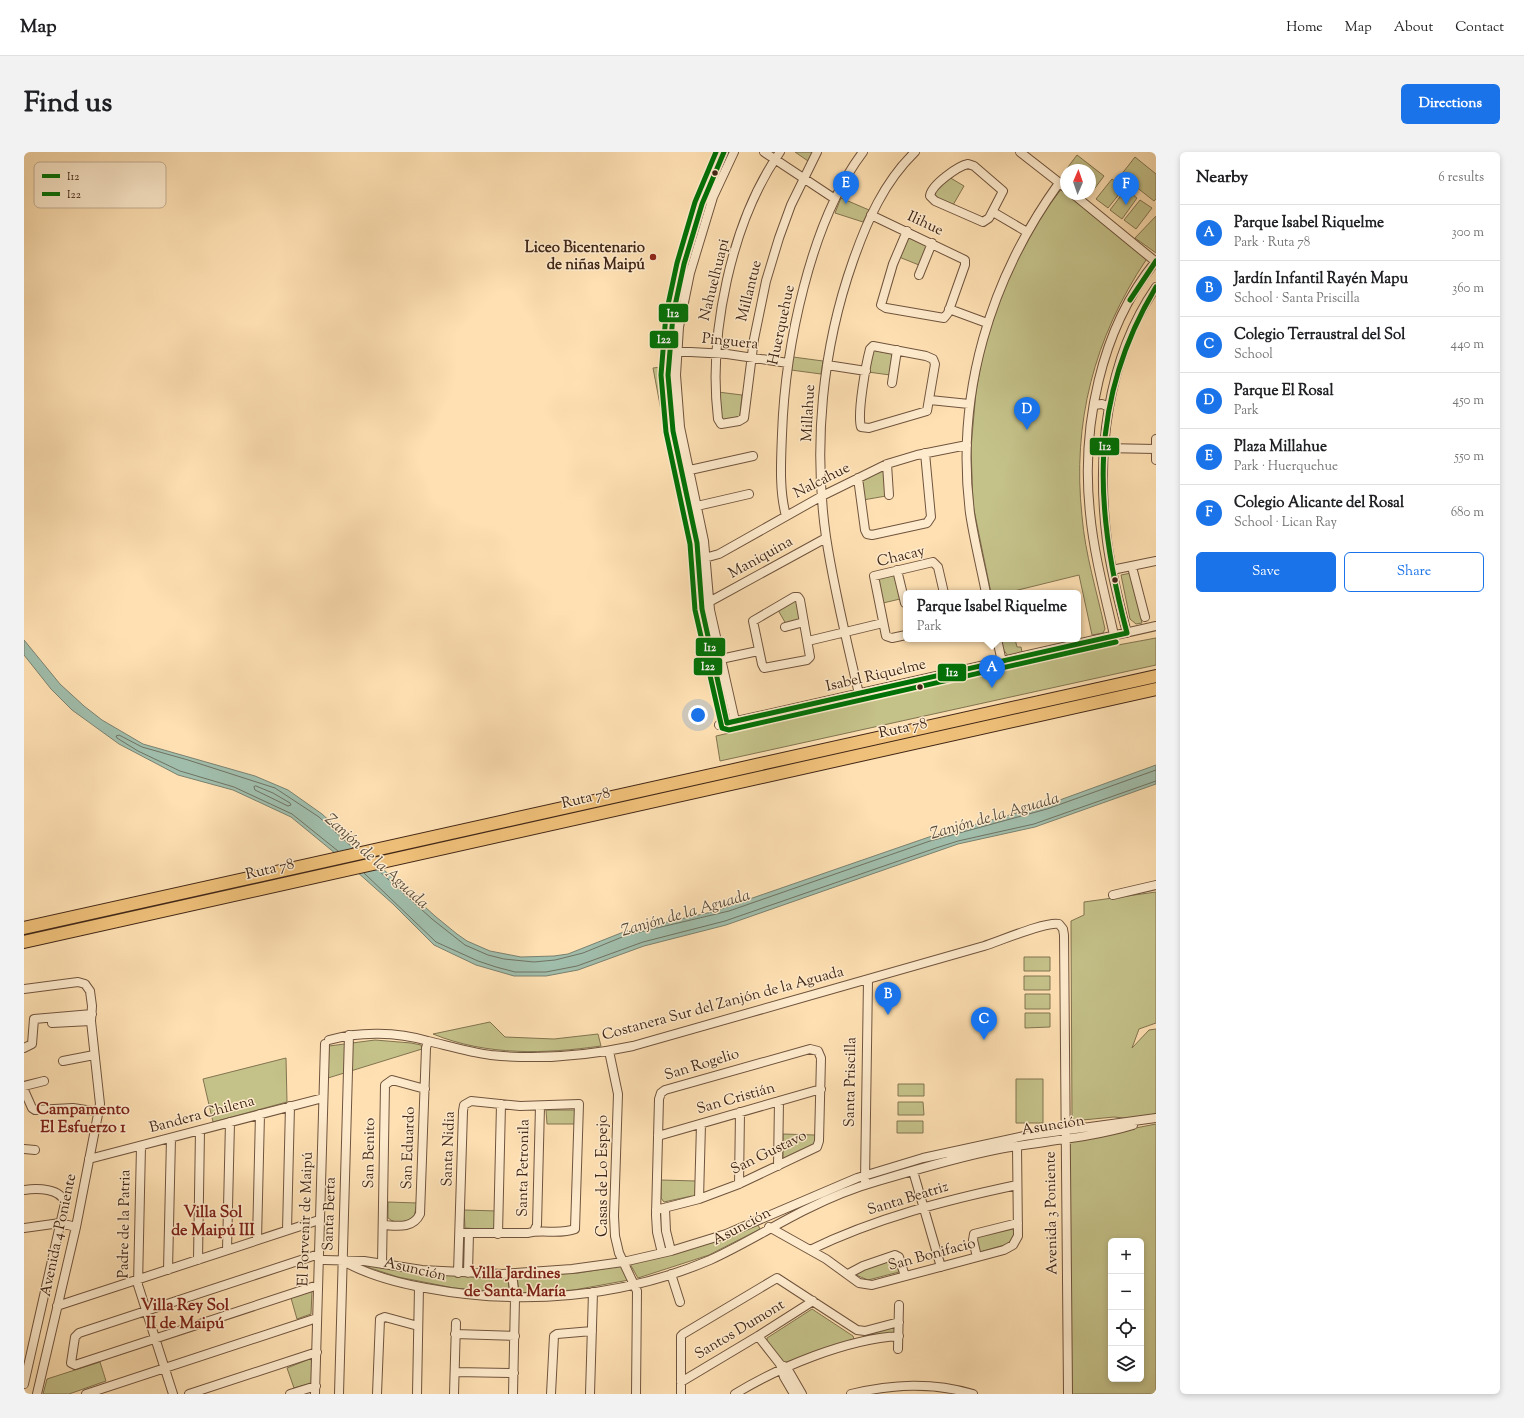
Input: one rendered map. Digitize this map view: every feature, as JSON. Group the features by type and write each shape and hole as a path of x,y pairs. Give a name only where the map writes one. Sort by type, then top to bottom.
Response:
{"highway":[{"name":"Ruta 78","path":"24,928 381,850 1156,676"},
{"name":"Ruta 78","path":"24,942 1156,689"}],"street":[{"path":"717,660 702,558 697,506 678,411 673,351 673,315 687,251 709,186 724,152"},
{"path":"734,152 713,197 695,252 673,351 669,391 672,422 696,537 702,558 701,602 735,721"},
{"path":"764,152 835,199"},
{"name":"Nahuelhuapi","path":"719,423 716,398 716,354 719,314 736,249 755,196 774,160 780,152"},
{"name":"Millantue","path":"719,423 723,424 739,421 744,418 750,358 760,307 772,260 785,222 816,152"},
{"name":"Huerquehue","path":"786,516 783,503 782,444 783,401 788,363 806,280 821,235 835,199 846,177 863,152"},
{"name":"Millahue","path":"859,694 826,538 822,496 821,436 827,366 843,291 858,245 871,215 891,179 915,152"},
{"path":"985,590 970,513 967,445 969,404 975,367 987,323 1006,273 1027,232 1059,183 1020,152"},
{"path":"964,165 970,165 1002,189 1002,194 993,212 984,226 979,222 930,198 930,193 954,171 964,165"},
{"path":"1080,200 1156,262 1132,296 1119,322 1106,355 1094,405 1089,445 1088,487 1096,552 1114,636"},
{"path":"993,212 1027,232"},
{"name":"Ilihue","path":"871,215 965,260 965,265 947,313"},
{"path":"907,231 887,280 881,301 882,306 934,317 947,313 987,323"},
{"path":"919,275 932,243"},
{"path":"1127,633 1112,570 1106,529 1103,487 1104,448 1109,407 1128,340 1144,307 1156,287"},
{"path":"872,347 897,350 929,357 934,361 928,410 869,428 862,427 860,416 870,349 872,347"},
{"path":"892,383 897,350"},
{"name":"Pinguera","path":"673,351 716,354 788,363"},
{"path":"827,366 866,371"},
{"path":"930,400 969,404"},
{"path":"1094,405 1102,404 1109,407"},
{"path":"1156,439 1156,460"},
{"name":"Nalcahue","path":"702,558 719,554 822,496 887,464 967,445"},
{"path":"1104,448 1156,449"},
{"path":"858,478 865,530 867,534 872,535 927,523 931,517 925,454"},
{"path":"690,470 752,456"},
{"path":"887,464 889,495"},
{"path":"1088,487 1096,490 1103,487"},
{"path":"697,506 749,494"},
{"name":"Maniquina","path":"709,602 826,538"},
{"path":"1112,570 1156,561"},
{"name":"Chacay","path":"903,636 888,638 883,623 873,578 876,575 931,562 936,563 938,567 943,590"},
{"path":"1132,567 1145,618"},
{"path":"897,570 903,595"},
{"path":"796,596 799,598 808,641 811,654 808,659 767,668 762,664 753,623 755,619 796,596"},
{"path":"784,627 804,622"},
{"path":"808,641 883,623"},
{"name":"Isabel Riquelme","path":"717,660 723,724 1156,626"},
{"path":"998,642 1002,662"},
{"path":"717,660 758,651"},
{"path":"1113,895 1156,885"},
{"name":"Costanera Sur del Zanjón de la Aguada","path":"327,1042 349,1036 389,1034 428,1041 466,1051 520,1057 555,1057 609,1051 633,1046 1000,942 1049,924 1059,924 1063,929 1064,935"},
{"name":"Avenida 3 Poniente","path":"1064,935 1068,1394"},
{"name":"Santa Priscilla","path":"866,1185 864,1176 868,980"},
{"name":"Avenida 4 Poniente","path":"24,990 78,982 85,984 90,991 94,1055 100,1108 76,1227 37,1394"},
{"path":"24,1048 32,1044 34,1030 41,1024 91,1018"},
{"name":"Santa Berta","path":"339,1394 349,1036"},
{"name":"San Eduardo","path":"383,1225 409,1225 416,1221 420,1214 426,1048 428,1041"},
{"name":"El Porvenir de Maipú","path":"316,1390 318,1285 321,1257 320,1220 323,1098 327,1042"},
{"name":"San Rogelio","path":"671,1251 661,1210 658,1136 659,1097 663,1091 810,1049 818,1051"},
{"name":"Casas de Lo Espejo","path":"609,1051 618,1094 614,1222 616,1243 623,1262 635,1284 637,1293 636,1394"},
{"name":"San Gustavo","path":"661,1210 699,1199 739,1184 818,1146 821,1056 818,1051"},
{"path":"63,1061 94,1055"},
{"name":"San Benito","path":"382,1264 385,1085 392,1080 425,1089"},
{"path":"24,1086 44,1081"},
{"name":"San Cristián","path":"658,1136 821,1089"},
{"path":"24,1090 32,1108 35,1110 100,1108"},
{"name":"Bandera Chilena","path":"89,1159 323,1098"},
{"name":"Santa Nidia","path":"458,1273 463,1108 466,1103 471,1101 540,1106 579,1104 575,1229 545,1233 534,1231"},
{"path":"778,1166 779,1101"},
{"path":"498,1234 501,1104"},
{"path":"287,1230 290,1106"},
{"name":"Santa Petronila","path":"534,1231 537,1225 540,1106"},
{"path":"739,1184 740,1112"},
{"path":"257,1240 260,1114"},
{"name":"Asunción","path":"343,1261 359,1260 422,1270 458,1273 512,1274 578,1269 623,1262 671,1251 760,1220 832,1188 864,1176 974,1146 1065,1134 1115,1131 1153,1118"},
{"path":"228,1250 230,1122"},
{"path":"699,1199 701,1124"},
{"path":"198,1260 200,1130"},
{"name":"Asunción","path":"321,1257 343,1261 375,1275 419,1287 472,1295 515,1298 558,1296 593,1292 635,1284 671,1274 723,1254 815,1205 866,1185 969,1156 1065,1134"},
{"path":"168,1270 171,1138"},
{"name":"Padre de la Patria","path":"141,1146 137,1280 154,1338 173,1394"},
{"name":"San Bonifacio","path":"760,1220 826,1259 859,1283 868,1285 978,1257 1011,1247 1017,1239 1017,1146"},
{"path":"24,1150 35,1150"},
{"path":"913,1171 941,1267"},
{"name":"Santa Beatriz","path":"810,1250 860,1228 924,1207 1017,1185"},
{"name":"Avenida 4 Poniente","path":"24,1384 65,1205 64,1199 58,1194 43,1190 25,1188"},
{"name":"San Rogelio","path":"661,1210 657,1227 662,1253"},
{"path":"57,1306 320,1220"},
{"path":"24,1228 60,1223 76,1227"},
{"path":"978,1257 973,1240 974,1234 1018,1223"},
{"path":"460,1233 498,1234 528,1233 534,1231"},
{"path":"468,1273 469,1233"},
{"path":"848,1274 863,1266 896,1255 899,1257 905,1276"},
{"path":"318,1285 75,1365 70,1361 77,1333 146,1310 321,1257"},
{"path":"512,1274 515,1298 513,1394"},
{"path":"671,1274 680,1302"},
{"path":"681,1394 681,1336 728,1306 777,1278 861,1331 899,1322"},
{"path":"417,1394 419,1287"},
{"path":"590,1394 593,1292"},
{"name":"Santos Dumont","path":"681,1382 813,1301"},
{"path":"898,1349 899,1305"},
{"path":"377,1394 380,1319 385,1317 418,1326"},
{"path":"86,1394 317,1318"},
{"path":"454,1394 456,1323"},
{"path":"861,1331 862,1341"},
{"path":"551,1394 554,1336 557,1334 592,1332"},
{"path":"455,1334 515,1336"},
{"path":"758,1336 802,1394"},
{"path":"736,1394 783,1368 862,1341 899,1336"},
{"path":"189,1394 317,1352"},
{"path":"783,1368 794,1394"},
{"path":"455,1372 514,1373"},
{"path":"851,1394 881,1388 915,1385 942,1387 973,1394"},
{"path":"290,1394 316,1390"}],"shaded area":[{"path":"795,152 813,152 808,161"},
{"path":"1077,155 1089,164 1070,164"},
{"path":"1135,157 1156,174 1156,199 1154,201 1121,175"},
{"path":"1096,170 1104,176 1096,187"},
{"path":"949,177 964,186 953,205 937,198 934,194"},
{"path":"1112,179 1124,188 1108,208 1096,199"},
{"path":"1126,189 1137,198 1122,219 1110,210"},
{"path":"1060,191 1060,200 1077,200 1145,257 1146,260 1128,290 1100,351 1091,382 1084,415 1080,448 1082,516 1088,559 1105,629 1103,633 1092,635 1079,575 1018,590 990,590 973,505 971,448 976,391 984,348 1005,284 1035,224"},
{"path":"841,198 869,210 863,222 835,213"},
{"path":"1140,200 1152,208 1136,229 1124,220"},
{"path":"1156,216 1156,253 1135,238"},
{"path":"909,237 927,245 919,265 899,257"},
{"path":"872,350 892,354 890,375 868,372"},
{"path":"793,357 823,361 821,374 791,370"},
{"path":"661,367 662,410 653,368"},
{"path":"718,392 742,395 740,416 722,420"},
{"path":"883,470 886,496 863,500 862,481"},
{"path":"1131,573 1142,623 1136,624 1130,619 1121,575"},
{"path":"894,574 900,599 883,603 878,579"},
{"path":"793,601 797,601 801,620 786,624 778,610"},
{"path":"1156,638 1156,665 720,761 716,736 1118,645"},
{"path":"1002,642 1016,642 1017,647 1021,647 1022,652 1008,656 1003,649"},
{"path":"1156,892 1156,1023 1139,1029 1132,1048 1149,1030 1156,1029 1156,1115 1132,1119 1114,1117 1072,1121 1071,921 1084,915 1084,902"},
{"path":"1024,957 1050,957 1050,971 1024,971"},
{"path":"1024,976 1050,976 1050,990 1024,990"},
{"path":"1025,994 1050,994 1050,1009 1025,1009"},
{"path":"1025,1013 1050,1013 1050,1027 1025,1028"},
{"path":"490,1022 505,1037 554,1039 598,1034 601,1046 537,1052 495,1050 453,1041 433,1034"},
{"path":"375,1040 411,1043 421,1045 422,1049 328,1078 329,1046"},
{"path":"286,1058 287,1102 213,1122 203,1079"},
{"path":"1016,1079 1043,1079 1043,1123 1016,1123"},
{"path":"898,1084 924,1084 924,1096 898,1096"},
{"path":"898,1102 923,1102 924,1115 898,1115"},
{"path":"546,1110 575,1110 575,1124 547,1124"},
{"path":"897,1121 923,1121 923,1133 897,1133"},
{"path":"1156,1124 1156,1394 1071,1394 1069,1141"},
{"path":"783,1134 815,1135 815,1144 783,1159"},
{"path":"661,1180 696,1181 696,1195 664,1202 661,1198"},
{"path":"388,1202 417,1203 414,1217 401,1222 394,1222 388,1218"},
{"path":"464,1210 497,1211 494,1230 465,1228"},
{"path":"758,1225 760,1229 709,1255 638,1278 630,1264 662,1257"},
{"path":"1014,1228 1014,1236 1008,1244 980,1252 974,1237"},
{"path":"891,1259 896,1261 899,1272 868,1280 856,1275 866,1268"},
{"path":"361,1265 450,1275 507,1276 510,1293 454,1288 398,1277"},
{"path":"621,1266 629,1280 574,1290 519,1293 517,1276 578,1273"},
{"path":"312,1291 311,1314 297,1319 291,1298"},
{"path":"812,1309 853,1336 854,1339 784,1363 767,1341 767,1338"},
{"path":"896,1325 896,1334 867,1337 866,1334"},
{"path":"312,1358 312,1383 294,1388 287,1368"},
{"path":"100,1362 106,1381 69,1394 43,1394 47,1379"}],"water":[{"path":"24,640 60,684 102,720 143,744 255,776 288,790 322,814 457,934 467,941 490,951 521,957 568,954 626,931 712,912 929,837 1046,805 1156,765 1156,784 1035,827 958,844 726,925 644,946 578,970 546,976 514,976 476,965 434,945 393,904 347,863 291,817 233,790 178,775 119,744 72,710 51,689 24,655"}],"transit line":[{"name":"I22","path":"716,152 695,202 677,263 666,314 661,375 666,432 690,544 695,610 722,728 729,730 1116,642"},
{"name":"I12","path":"724,152 702,204 684,264 673,315 668,375 673,431 697,543 702,609 727,723 1127,633 1116,587 1108,543 1104,499 1104,456 1108,413 1118,371 1134,329 1156,287"},
{"name":"I12","path":"1130,300 1156,261"}],"place":[{"name":"Plaza Millahue","path":"846,204"},
{"name":"Colegio Alicante del Rosal","path":"1126,205"},
{"name":"Liceo Bicentenario de niñas Maipú","path":"653,257"},
{"name":"Parque El Rosal","path":"1027,430"},
{"name":"Parque Isabel Riquelme","path":"992,688"},
{"name":"Jardín Infantil Rayén Mapu","path":"888,1015"},
{"name":"Colegio Terraustral del Sol","path":"984,1040"}],"district":[{"name":"Campamento El Esfuerzo 1","path":"83,1119"},
{"name":"Villa Sol de Maipú III","path":"213,1222"},
{"name":"Villa Jardines de Santa María","path":"515,1283"},
{"name":"Villa Rey Sol II de Maipú","path":"185,1315"}],"water label":[{"name":"Zanjón de la Aguada","path":"995,817"},
{"name":"Zanjón de la Aguada","path":"376,862"},
{"name":"Zanjón de la Aguada","path":"686,914"}]}
